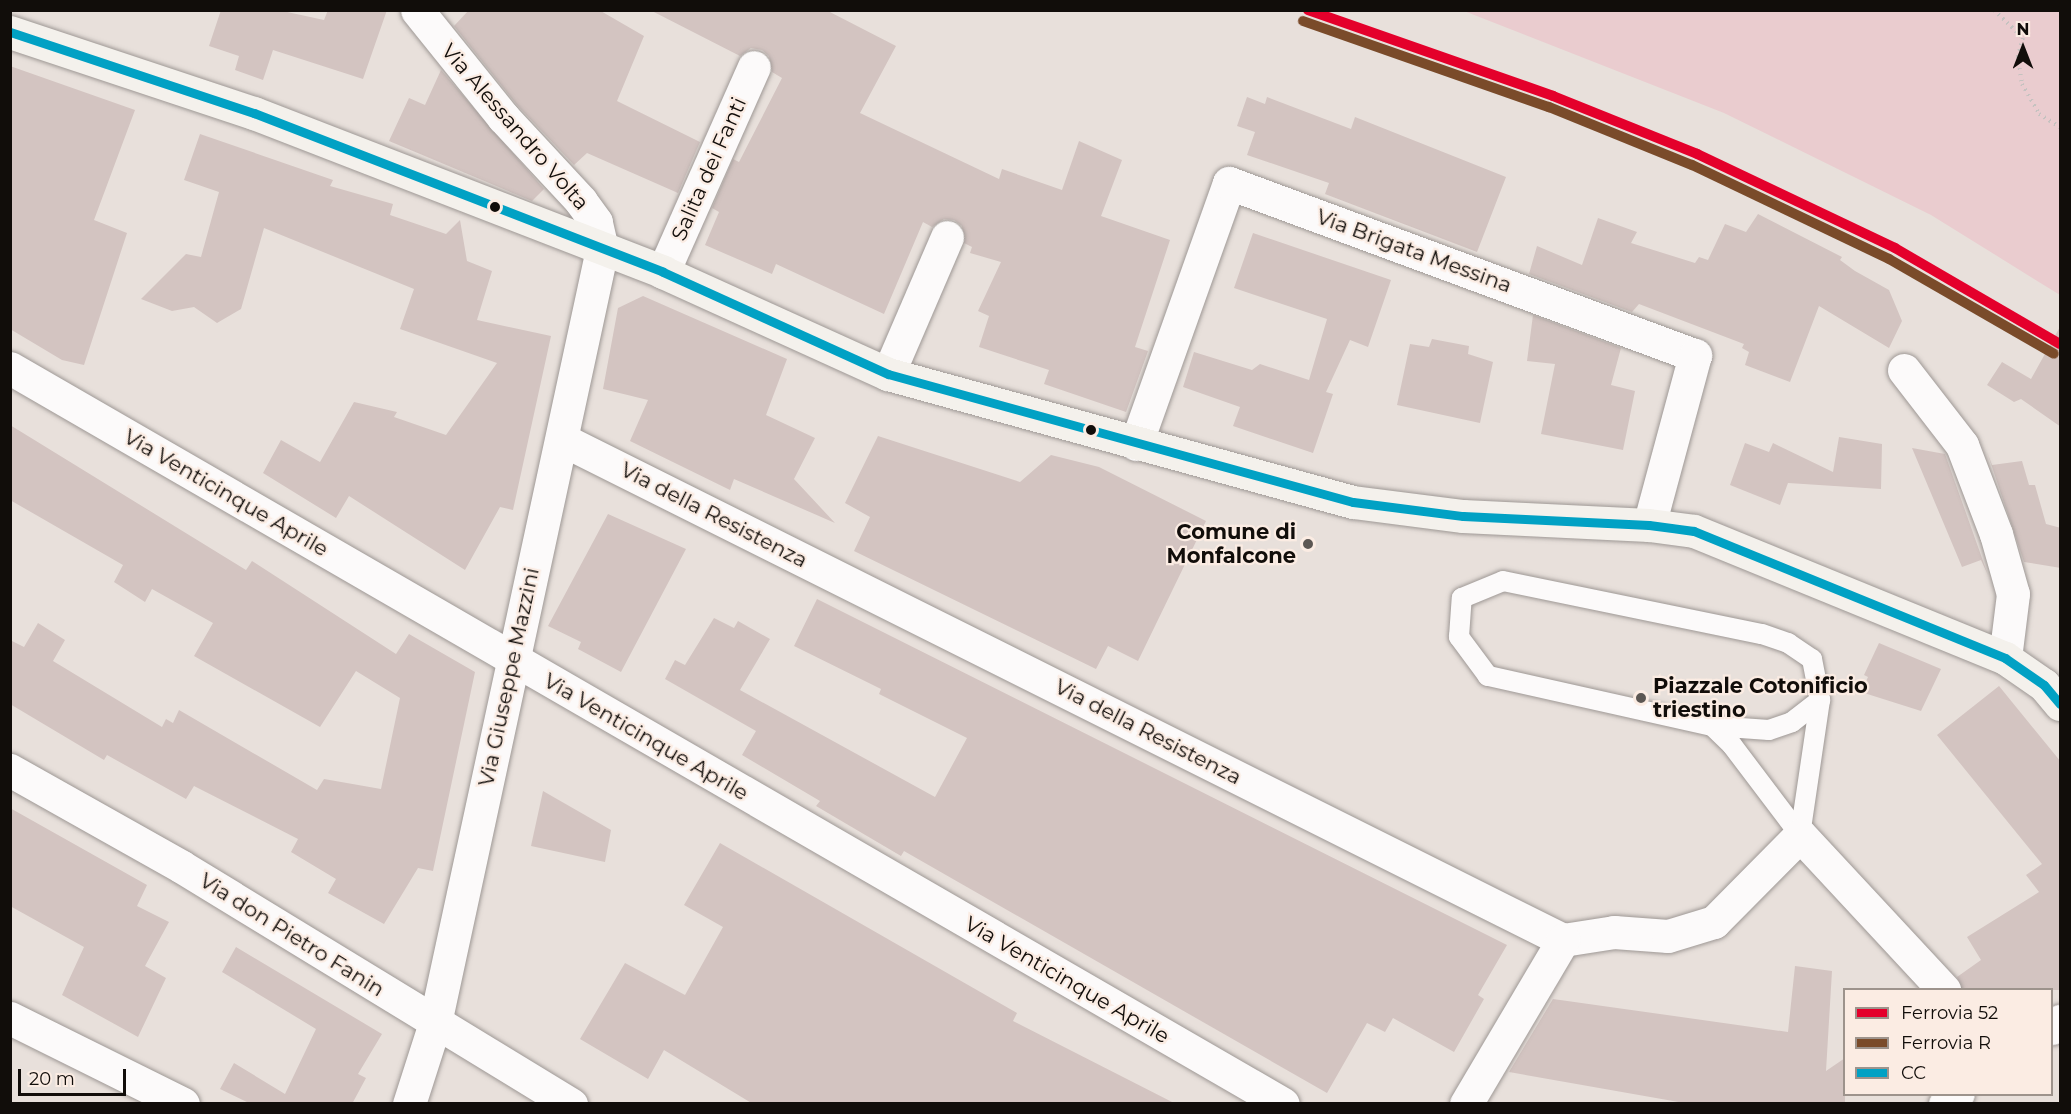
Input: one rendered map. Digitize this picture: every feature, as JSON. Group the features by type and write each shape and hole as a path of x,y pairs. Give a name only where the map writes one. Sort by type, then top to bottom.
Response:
{"street":[{"name":"Via Alessandro Volta","path":"417,10 503,117 581,201 596,222 602,249"},
{"path":"10,32 254,112 663,272 888,374 1353,502 1463,516 1649,525 1694,531 1731,543 2005,658 2044,685 2061,704"},
{"name":"Salita dei Fanti","path":"663,272 754,67"},
{"name":"Via Brigata Messina","path":"1136,444 1229,183 1695,355 1649,525"},
{"path":"888,374 947,237"},
{"name":"Via Giuseppe Mazzini","path":"410,1104 435,1023 512,660 563,440 602,249"},
{"name":"Via Venticinque Aprile","path":"10,368 1283,1104"},
{"path":"1904,370 1962,445 1996,534 2013,594 2005,658"},
{"name":"Via della Resistenza","path":"563,440 1563,940"},
{"name":"Via don Pietro Fanin","path":"10,770 182,867 435,1023 572,1104"},
{"path":"1466,1104 1563,940 1614,932 1668,936 1714,922 1800,835 1942,988"},
{"path":"10,1018 183,1104"}],"lane":[{"path":"1800,835 1820,700 1812,658 1788,644 1762,634 1503,581 1462,598 1459,637 1488,676 1712,726 1769,730 1792,723 1820,700"},
{"path":"1712,726 1732,745 1800,835"}],"path":[{"path":"1994,10 2023,38 2018,56 2022,84 2039,114 2061,127"}],"shaded area":[{"path":"1464,11 2060,11 2060,295 1931,215 1724,113"}],"building":[{"path":"221,10 278,10 324,20 328,10 387,10 363,79 273,50 263,80 235,70 239,56 209,46"},
{"path":"469,10 599,10 644,36 617,101 700,142 678,193 587,153 574,165 517,105 454,26"},
{"path":"650,10 826,10 896,46 860,113 999,179 1002,169 1062,190 1079,141 1122,160 1101,216 1170,240 1135,347 1148,351 1126,412 1044,384 1049,370 979,347 989,316 978,311 1001,262 970,253 972,247 964,243 962,226 954,220 944,219 932,227 923,222 884,314 776,264 772,274 705,245 719,212 712,208 733,159 739,162 782,78 772,72 769,56 762,50 751,48 740,56"},
{"path":"10,66 135,110 94,220 127,233 84,365 62,360 10,329"},
{"path":"441,70 544,189 532,201 389,141 409,98 425,105"},
{"path":"1247,97 1265,104 1267,97 1351,129 1355,117 1506,177 1477,252 1325,194 1329,183 1247,155 1255,132 1237,126"},
{"path":"200,134 333,180 330,186 393,204 390,215 446,234 460,220 467,261 492,271 477,320 551,336 513,510 500,507 465,570 349,496 336,518 263,473 281,440 320,462 354,402 397,412 394,417 446,435 497,363 400,329 414,289 264,228 241,309 217,323 194,307 172,311 141,299 186,254 201,257 219,192 184,180"},
{"path":"1758,214 1842,257 1840,260 1855,271 1889,290 1902,321 1889,348 1819,306 1790,382 1745,365 1749,352 1742,348 1744,344 1639,304 1632,312 1529,274 1537,246 1582,265 1598,218 1637,232 1631,243 1695,263 1699,257 1708,260 1725,224 1746,232"},
{"path":"1253,233 1391,280 1368,347 1350,340 1326,392 1333,394 1313,453 1233,426 1240,407 1183,387 1194,352 1252,370 1260,364 1309,380 1327,319 1234,288"},
{"path":"643,296 787,359 766,415 815,438 794,479 835,523 734,479 730,490 630,441 648,400 603,389 618,308"},
{"path":"1533,315 1621,348 1611,385 1635,391 1623,450 1541,434 1555,364 1527,361"},
{"path":"2061,325 2061,427 2021,399 2014,402 1987,385 2002,362 2031,379"},
{"path":"1432,339 1469,346 1468,354 1493,362 1480,423 1397,405 1410,344 1429,347"},
{"path":"10,425 246,570 252,561 396,654 409,634 475,672 433,871 418,868 384,924 328,893 336,879 291,852 298,839 194,786 186,799 107,755 104,760 10,704 10,640 24,647 38,623 65,640 53,661 162,727 166,719 173,723 179,710 317,790 324,779 381,789 400,698 356,671 320,727 194,656 213,623 152,589 145,602 114,582 123,565 10,500"},
{"path":"878,436 1020,482 1051,455 1099,467 1206,521 1138,661 1108,646 1096,669 854,551 870,517 845,503"},
{"path":"1839,437 1882,444 1881,489 1788,483 1780,505 1730,485 1745,443 1769,452 1773,443 1833,472"},
{"path":"1912,448 1945,454 1988,575 1981,560 1962,567"},
{"path":"1987,452 1992,465 2022,461 2029,485 2035,485 2046,524 2061,528 2061,568 2024,562"},
{"path":"608,514 686,549 621,672 578,649 581,642 548,626"},
{"path":"817,599 1507,945 1478,995 1484,999 1454,1052 1393,1018 1385,1032 1367,1023 1327,1093 904,851 901,856 816,806 820,801 742,755 756,731 665,679 675,660 685,665 714,618 734,628 738,621 770,639 740,690 935,797 967,738 879,694 881,689 794,646"},
{"path":"1879,643 1941,669 1921,711 1861,692 1868,677 1864,675"},
{"path":"1999,686 2061,762 2061,990 2053,990 2053,988 1961,988 1957,977 1981,960 1967,937 2039,892 2026,875 2042,864 1937,735"},
{"path":"543,791 611,830 605,862 531,846"},
{"path":"10,808 147,885 137,906 169,922 145,966 166,978 138,1037 62,995 84,947 10,906"},
{"path":"720,843 1017,1013 1013,1021 1176,1104 753,1104 664,1050 648,1079 580,1039 625,963 685,995 723,927 684,905"},
{"path":"236,947 382,1034 358,1074 366,1078 352,1104 251,1104 220,1089 234,1063 285,1094 316,1029 222,972"},
{"path":"1795,966 1832,971 1826,1071 1843,1059 1845,1104 1690,1104 1509,1072 1553,999 1788,1032"}],"rail line":[{"name":"52","path":"1308,10 1553,96 1697,154 1895,248 2060,344"},
{"name":"R","path":"1303,21 1549,107 1692,165 1889,259 2054,354"}],"transit line":[{"name":"CC","path":"10,32 254,113 663,272 888,374 1353,502 1463,516 1649,525 1694,531 2005,658 2044,685 2060,704"}],"place":[{"name":"Comune di Monfalcone","path":"1308,544"},
{"name":"Piazzale Cotonificio triestino","path":"1641,698"}]}
